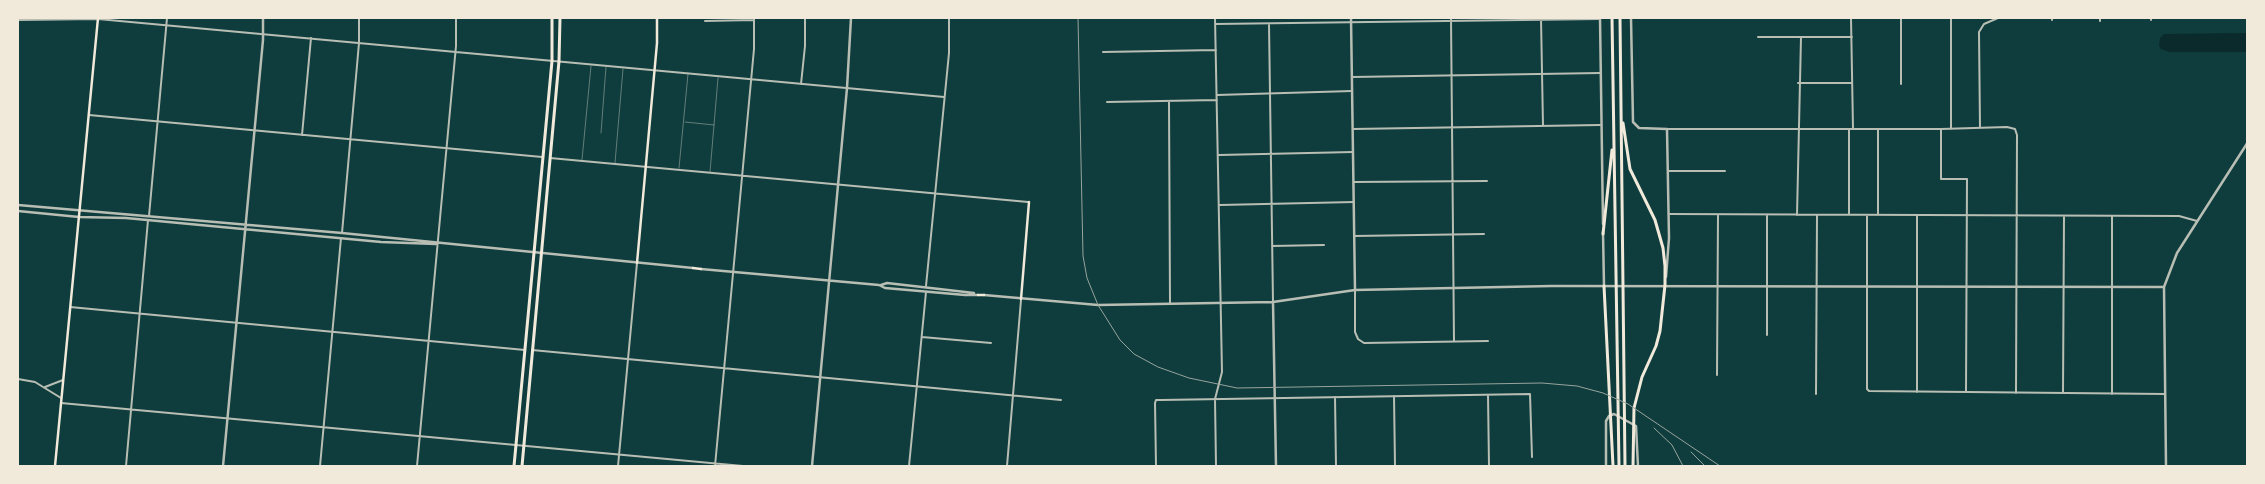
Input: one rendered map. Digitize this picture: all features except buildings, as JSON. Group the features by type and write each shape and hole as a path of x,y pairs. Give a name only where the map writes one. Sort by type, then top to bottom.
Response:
{"main road":[{"path":"55,466 98,18"},
{"path":"514,466 552,61 552,18"},
{"path":"522,466 559,61 560,18"},
{"path":"637,263 655,70 657,18"},
{"path":"1612,18 1620,466"},
{"path":"1620,18 1625,466"},
{"path":"1621,105 1630,169 1655,220 1665,266 1660,331 1636,400 1633,432 1633,466"},
{"path":"1603,234 1614,137"},
{"path":"1021,299 1029,202"},
{"path":"693,268 701,269"},
{"path":"1604,286 1612,466"},
{"path":"978,295 984,295"}],"street":[{"path":"18,20 98,18 944,97"},
{"path":"149,216 167,25 166,18"},
{"path":"223,466 263,18"},
{"path":"342,233 359,43 359,18"},
{"path":"417,466 456,51 456,18"},
{"path":"801,84 805,46 805,18"},
{"path":"812,466 847,88 851,18"},
{"path":"926,287 949,47 949,18"},
{"path":"1215,18 1222,372 1214,399 1216,466"},
{"path":"1351,18 1355,290 1356,332 1358,339 1364,343 1488,341"},
{"path":"1215,24 1600,18 1604,286"},
{"path":"1670,18 1631,18 1633,122 1639,128 1951,129 2007,127 2014,129 2017,135 2016,393"},
{"path":"1851,18 1853,129"},
{"path":"1901,18 1901,84"},
{"path":"1951,18 1951,129"},
{"path":"1980,128 1979,32 1984,24 1998,18"},
{"path":"705,22 754,19 751,79 715,465"},
{"path":"1451,19 1454,341"},
{"path":"1541,19 1543,126"},
{"path":"1269,24 1276,466"},
{"path":"1758,37 1852,37"},
{"path":"1797,214 1800,37"},
{"path":"302,135 311,38"},
{"path":"1103,52 1216,50"},
{"path":"1352,77 1601,73"},
{"path":"1798,83 1852,83"},
{"path":"1217,95 1352,91"},
{"path":"1107,102 1217,100"},
{"path":"1169,102 1170,304"},
{"path":"89,115 542,157"},
{"path":"1353,128 1602,125"},
{"path":"1665,285 1668,261 1669,214 1667,129"},
{"path":"1849,129 1849,215"},
{"path":"1878,129 1878,215"},
{"path":"1941,129 1941,179 1967,179 1966,392"},
{"path":"2166,466 2164,287 2175,258 2248,142"},
{"path":"1219,155 1353,152"},
{"path":"550,158 1029,202"},
{"path":"1668,171 1725,171"},
{"path":"1354,182 1487,181"},
{"path":"1220,205 1354,202"},
{"path":"18,205 246,224 534,254 693,268"},
{"path":"18,212 79,217 111,217 342,238 438,244"},
{"path":"1669,214 2179,216 2198,221"},
{"path":"1717,375 1718,215"},
{"path":"1767,215 1767,336"},
{"path":"1816,394 1817,215"},
{"path":"1867,215 1866,388 1869,391 2166,394"},
{"path":"1917,215 1917,392"},
{"path":"2063,393 2064,216"},
{"path":"2112,216 2112,394"},
{"path":"126,466 148,220"},
{"path":"1354,236 1484,234"},
{"path":"320,466 342,238"},
{"path":"1272,246 1324,245"},
{"path":"618,466 637,263"},
{"path":"701,269 829,281 926,287 966,291 978,295"},
{"path":"879,285 886,288 978,295"},
{"path":"984,295 1088,304 1170,304 1273,302 1355,290 1453,288 1665,285 2164,287"},
{"path":"909,466 926,292"},
{"path":"1006,466 1021,299"},
{"path":"70,307 525,350"},
{"path":"922,337 990,343"},
{"path":"532,350 1061,400"},
{"path":"18,379 28,380 45,387 61,398"},
{"path":"45,387 63,380"},
{"path":"1156,466 1156,400 1530,394 1532,457"},
{"path":"1488,395 1489,466"},
{"path":"1394,396 1395,466"},
{"path":"1334,397 1336,466"},
{"path":"61,403 715,465 743,466"},
{"path":"1606,466 1606,421 1609,416 1614,414 1636,426 1638,466"}],"lane":[{"path":"582,161 591,64"},
{"path":"601,133 606,66"},
{"path":"615,164 623,67"},
{"path":"679,170 688,73"},
{"path":"710,172 719,76"},
{"path":"684,122 714,125"}],"water":[{"path":"2247,33 2247,52 2169,52 2161,49 2159,46 2160,38 2164,34"}],"railway":[{"path":"1078,18 1083,256 1087,278 1098,305 1120,340 1134,354 1158,367 1189,378 1237,388 1542,383 1577,386 1603,393 1628,404 1720,466"},
{"path":"1654,428 1672,445 1683,466"},
{"path":"1691,452 1705,466"}]}
